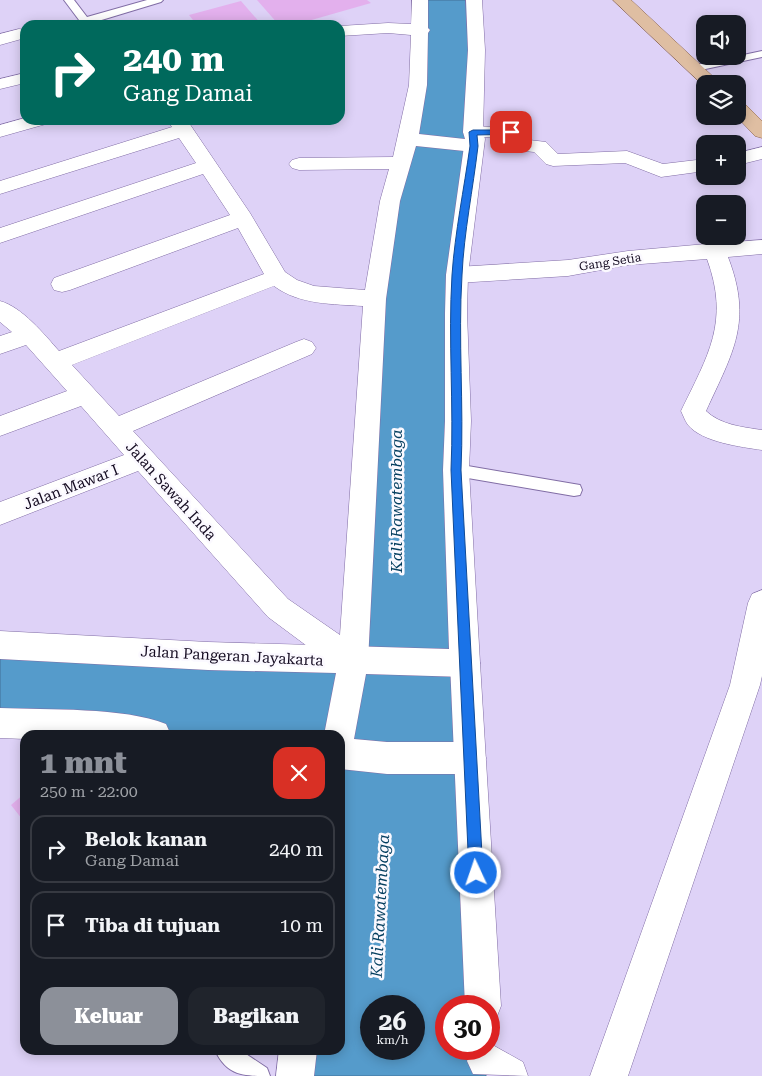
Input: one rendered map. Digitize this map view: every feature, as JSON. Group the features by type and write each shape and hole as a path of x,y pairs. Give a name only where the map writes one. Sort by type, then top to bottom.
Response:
{"main road":[{"path":"620,0 703,75"},
{"path":"746,116 762,132"}],"street":[{"path":"341,730 352,662 375,298 384,228 401,163 411,139 418,85 421,30 420,0"},
{"path":"474,0 478,31 473,139 457,275 456,383 458,421 456,470 482,995"},
{"path":"345,31 388,28 421,30"},
{"path":"0,40 19,34"},
{"path":"0,84 20,79"},
{"path":"0,131 21,125"},
{"path":"0,188 180,125 243,218 277,277 289,286 312,294 375,298"},
{"path":"411,139 450,143 511,132 512,145 539,146 553,160 627,157 662,171 696,166"},
{"path":"746,157 762,153"},
{"path":"299,164 401,163"},
{"path":"0,236 208,166"},
{"path":"62,284 243,218"},
{"name":"Gang Setia","path":"457,275 568,268 628,258 714,249 762,247"},
{"path":"714,249 725,280 729,297 729,312 725,335 693,411 696,418 702,423 730,434 762,440"},
{"path":"55,362 277,277"},
{"name":"Jalan Sawah Inda","path":"0,309 30,335 278,608 352,662"},
{"path":"0,345 30,335"},
{"path":"116,428 304,348"},
{"path":"0,426 84,394"},
{"name":"Jalan Mawar I","path":"0,514 142,460"},
{"path":"609,1076 745,686 762,603"},
{"name":"Jalan Pangeran Jayakarta","path":"0,644 352,662 465,663"},
{"path":"0,723 82,730"},
{"path":"345,754 387,758 470,758"},
{"path":"295,1076 297,1055"}],"lane":[{"path":"69,0 79,20"},
{"path":"91,20 158,0"},
{"path":"696,68 762,54"},
{"path":"456,470 574,490"},
{"path":"230,1055 234,1061 259,1076"}],"water":[{"name":"Kali Rawatembaga","path":"420,0 474,0 457,275 465,663 482,995 435,995 435,1060 485,1060 486,1076 295,1076 297,1055 345,1055 345,730 90,730 0,723 0,645 352,662 375,299 408,139"}],"building":[{"path":"257,0 367,0 371,3 312,20 275,20"},
{"path":"241,1 258,20 193,20 189,15"},
{"path":"20,797 20,816 11,805"}],"route":[{"path":"476,873 456,470 458,421 456,383 457,275 474,146 473,132 511,132"}]}
